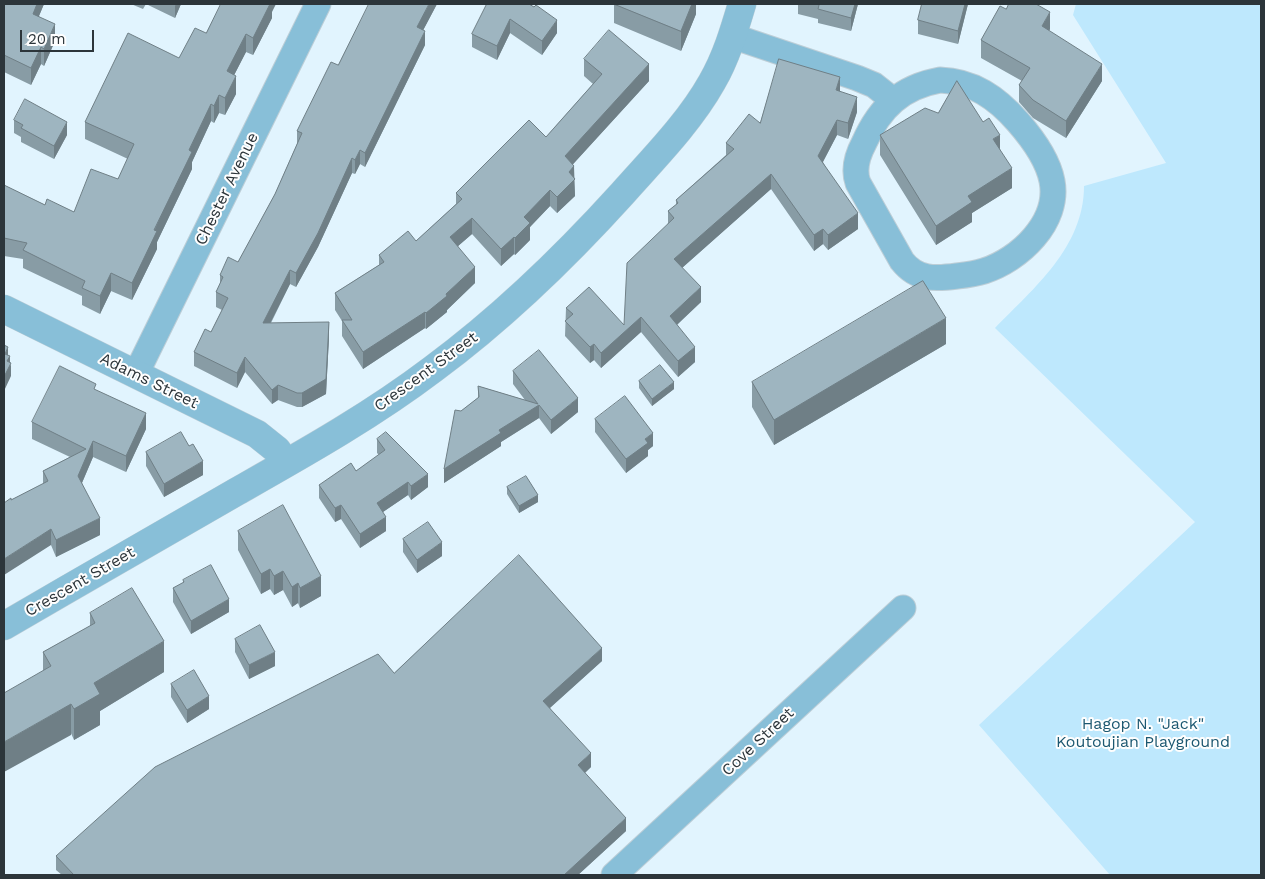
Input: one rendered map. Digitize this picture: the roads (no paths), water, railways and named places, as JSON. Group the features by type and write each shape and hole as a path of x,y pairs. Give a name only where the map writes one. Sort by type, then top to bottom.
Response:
{"street":[{"name":"Chester Avenue","path":"136,374 318,4"},
{"name":"Crescent Street","path":"4,626 361,419 432,370 473,338 560,260 634,181 693,110 712,82 732,36 742,4"},
{"path":"732,36 857,78 874,85 893,100"},
{"path":"949,80 975,87 1004,106 1021,125 1044,159 1052,183 1052,201 1046,220 1026,245 1002,262 985,271 976,273 936,278 920,275 906,267 858,183 855,171 857,158 869,131 893,100 907,90 925,82 949,80"},
{"name":"Adams Street","path":"4,309 265,439 277,450 286,463"},
{"name":"Cove Street","path":"614,875 903,608"}],"park label":[{"name":"Hagop N. \"Jack\" Koutoujian Playground","path":"1143,733"}]}
